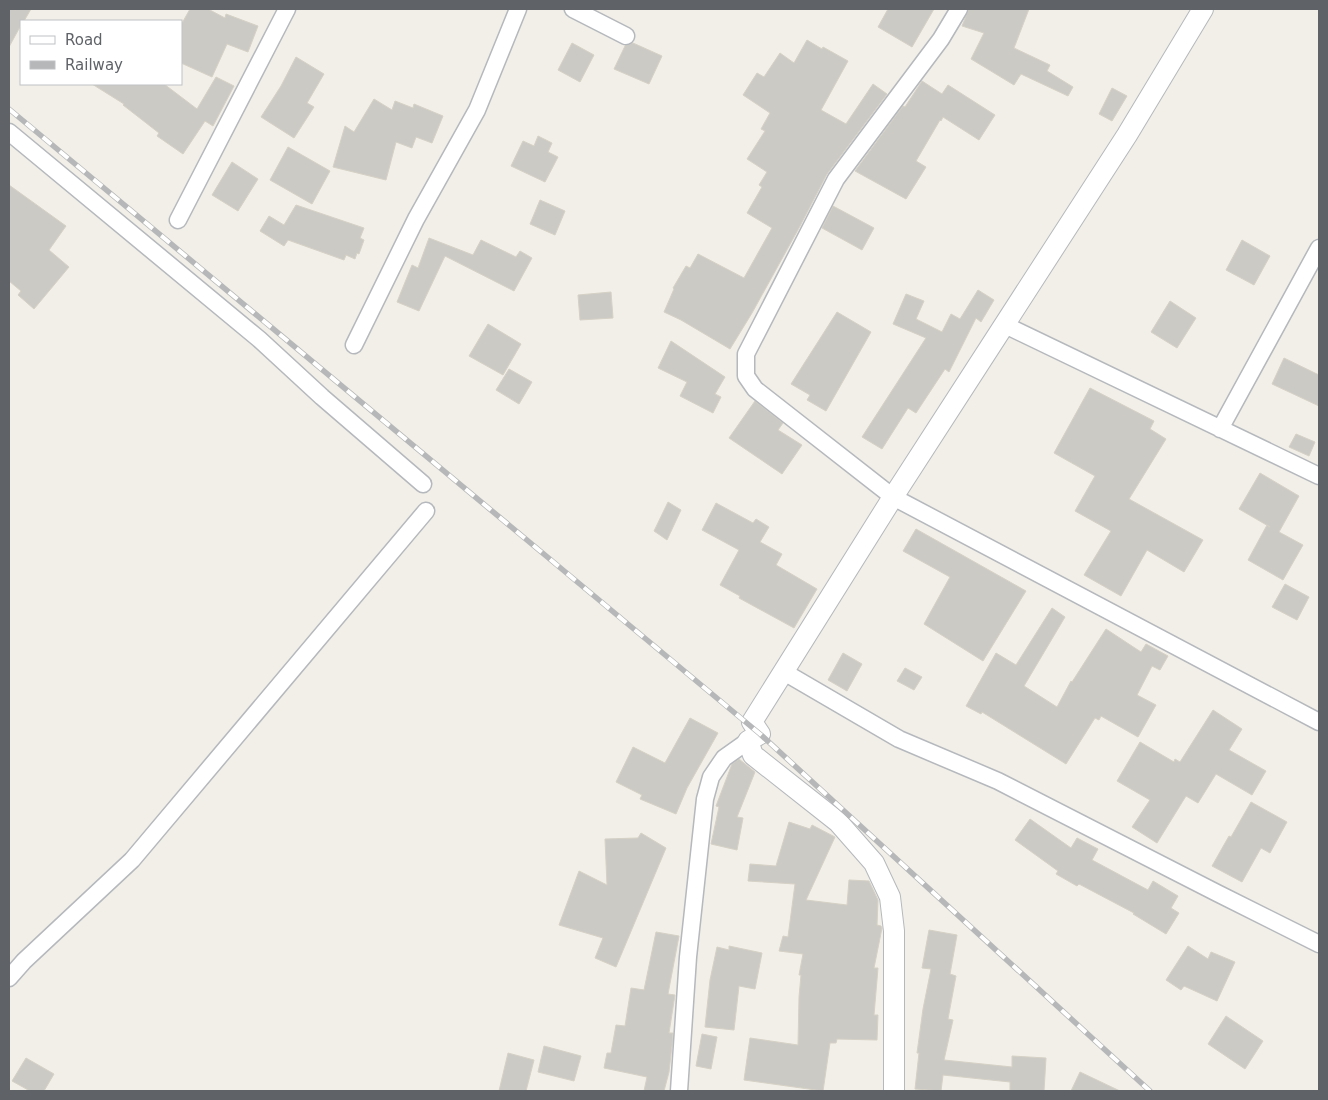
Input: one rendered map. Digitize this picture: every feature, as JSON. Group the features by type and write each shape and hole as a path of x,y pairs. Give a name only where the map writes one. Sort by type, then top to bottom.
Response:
{"street":[{"path":"178,220 287,9"},
{"path":"354,344 416,220 477,110 518,9"},
{"path":"573,9 626,36"},
{"path":"960,9 941,39 836,179 746,354 746,376 755,390 894,497 1319,722"},
{"path":"678,1091 688,957 705,799 711,778 724,758 760,734 752,722 1127,135 1203,9"},
{"path":"9,132 259,339 322,397 423,484"},
{"path":"1220,428 1319,248"},
{"path":"1005,325 1319,476"},
{"path":"9,978 31,954 132,860 426,511"},
{"path":"784,672 899,740 998,781 1319,944"},
{"path":"748,742 753,755 838,822 874,863 890,897 894,930 894,1091"}],"building":[{"path":"9,9 31,9 25,20 20,20 20,27 9,47"},
{"path":"190,9 208,9 225,18 226,14 258,26 248,52 227,44 212,77 182,63 182,23"},
{"path":"888,9 934,9 912,47 878,27"},
{"path":"969,9 1029,9 1014,48 1050,65 1047,71 1073,87 1068,96 1021,74 1014,85 971,59 984,33 962,26"},
{"path":"807,40 848,61 821,110 846,124 873,84 887,94 827,174 752,313 730,349 664,312 673,288 686,266 690,268 698,254 744,278 772,228 747,213 762,187 759,185 767,172 747,159 765,131 761,129 770,113 743,95 757,73 764,77 780,53 794,63"},
{"path":"572,43 594,55 580,82 558,70"},
{"path":"633,43 662,56 649,84 614,69 625,46"},
{"path":"296,57 324,74 307,103 314,107 294,138 261,117 281,86"},
{"path":"216,77 234,86 213,126 205,121 183,154 157,136 159,133 124,104 94,85 165,85 197,109"},
{"path":"922,81 942,94 948,85 995,115 979,140 943,117 916,161 926,167 906,199 855,171 903,106 905,107"},
{"path":"1112,88 1127,96 1112,121 1099,114"},
{"path":"374,99 392,110 395,101 413,108 414,104 443,116 432,143 416,137 412,148 396,142 386,180 333,167 345,126 354,132"},
{"path":"538,136 552,143 548,152 558,157 545,182 511,166 523,141 534,146"},
{"path":"288,147 330,171 312,204 270,180"},
{"path":"232,162 258,179 238,211 212,195"},
{"path":"9,185 66,226 49,250 69,267 34,309 18,295 21,291 9,281"},
{"path":"540,200 565,211 555,235 530,224"},
{"path":"296,205 364,228 360,238 364,240 355,259 346,255 344,260 288,240 284,246 260,231 269,216 284,225"},
{"path":"833,206 874,228 862,250 822,228"},
{"path":"429,238 473,255 481,240 516,257 520,251 532,258 514,291 445,256 419,311 397,302 412,265 418,268"},
{"path":"1242,240 1270,256 1254,285 1226,270"},
{"path":"978,290 994,300 981,322 976,318 949,372 945,369 916,413 908,408 882,449 862,437 926,338 893,324 906,294 924,301 916,319 942,332 951,314 960,319"},
{"path":"611,292 613,318 580,320 578,295"},
{"path":"1170,301 1196,318 1177,348 1151,332"},
{"path":"837,312 871,332 826,411 807,400 810,395 791,384"},
{"path":"488,324 521,344 503,375 469,356"},
{"path":"671,341 725,377 715,394 721,397 713,413 680,396 687,382 658,368"},
{"path":"1284,358 1319,375 1319,406 1272,384"},
{"path":"509,369 532,382 519,404 496,390"},
{"path":"1090,388 1154,421 1150,429 1166,439 1129,499 1203,540 1184,572 1147,550 1121,596 1084,575 1111,531 1075,511 1095,476 1054,453"},
{"path":"755,401 783,423 778,430 802,445 782,474 729,438"},
{"path":"1296,434 1315,442 1309,456 1289,447"},
{"path":"1260,473 1299,496 1279,532 1303,545 1283,580 1248,560 1267,525 1239,509"},
{"path":"668,502 681,510 667,540 654,531"},
{"path":"716,503 753,523 756,519 769,527 760,542 782,554 776,565 817,589 794,628 739,598 740,596 720,585 739,550 702,530"},
{"path":"916,529 1026,591 983,661 924,624 950,577 903,551"},
{"path":"1285,584 1309,597 1297,620 1272,607"},
{"path":"1052,608 1065,617 1024,686 1057,707 1071,681 1106,629 1141,652 1146,644 1168,656 1160,670 1152,666 1137,695 1156,705 1138,737 1101,716 1099,720 1095,718 1066,764 982,712 981,714 966,706 996,653 1016,665"},
{"path":"843,653 862,664 847,691 828,680"},
{"path":"905,668 922,677 914,690 897,681"},
{"path":"1213,710 1242,729 1229,750 1266,771 1252,795 1216,774 1198,803 1186,796 1157,843 1132,827 1150,800 1117,781 1140,742 1174,762 1175,759 1180,762"},
{"path":"690,718 718,733 687,788 676,814 640,799 642,795 616,782 633,747 665,763"},
{"path":"739,759 755,772 737,817 743,818 737,850 711,844 719,807 716,806 732,764"},
{"path":"1251,802 1287,822 1270,853 1261,848 1242,882 1212,866"},
{"path":"1030,819 1071,848 1077,838 1098,849 1092,860 1148,890 1153,881 1178,896 1171,908 1179,913 1166,934 1134,913 1056,874 1058,871 1015,840"},
{"path":"789,822 810,829 812,825 835,837 806,900 847,905 849,880 869,881 878,900 877,925 882,928 874,968 878,968 874,1015 878,1015 877,1040 837,1039 836,1043 830,1043 823,1091 744,1080 750,1038 798,1045 801,975 799,975 803,954 779,951 783,936 788,937 795,884 748,881 750,864 776,866"},
{"path":"641,833 666,848 616,967 595,958 603,938 559,925 579,871 607,885 605,839 638,838"},
{"path":"929,930 957,935 950,974 956,976 948,1019 953,1020 944,1060 1012,1067 1012,1056 1046,1058 1044,1091 1010,1091 1010,1082 943,1075 941,1091 915,1089 919,1053 917,1053 931,969 922,968"},
{"path":"656,932 679,936 668,994 675,995 669,1033 673,1033 669,1072 664,1091 644,1091 647,1077 604,1068 607,1053 611,1053 616,1025 625,1026 631,988 644,990"},
{"path":"729,946 762,953 755,989 739,986 734,1030 705,1027 710,980 717,947 729,950"},
{"path":"1188,946 1208,959 1211,952 1235,962 1217,1001 1184,986 1181,990 1166,980"},
{"path":"1226,1016 1263,1041 1245,1069 1208,1044"},
{"path":"702,1034 717,1037 711,1069 696,1066"},
{"path":"544,1046 581,1056 574,1081 538,1072"},
{"path":"508,1053 534,1060 526,1091 499,1091"},
{"path":"26,1058 54,1074 44,1091 30,1091 12,1081"},
{"path":"1080,1072 1120,1091 1071,1091"}],"railway":[{"path":"9,109 760,734 1150,1091"}]}
